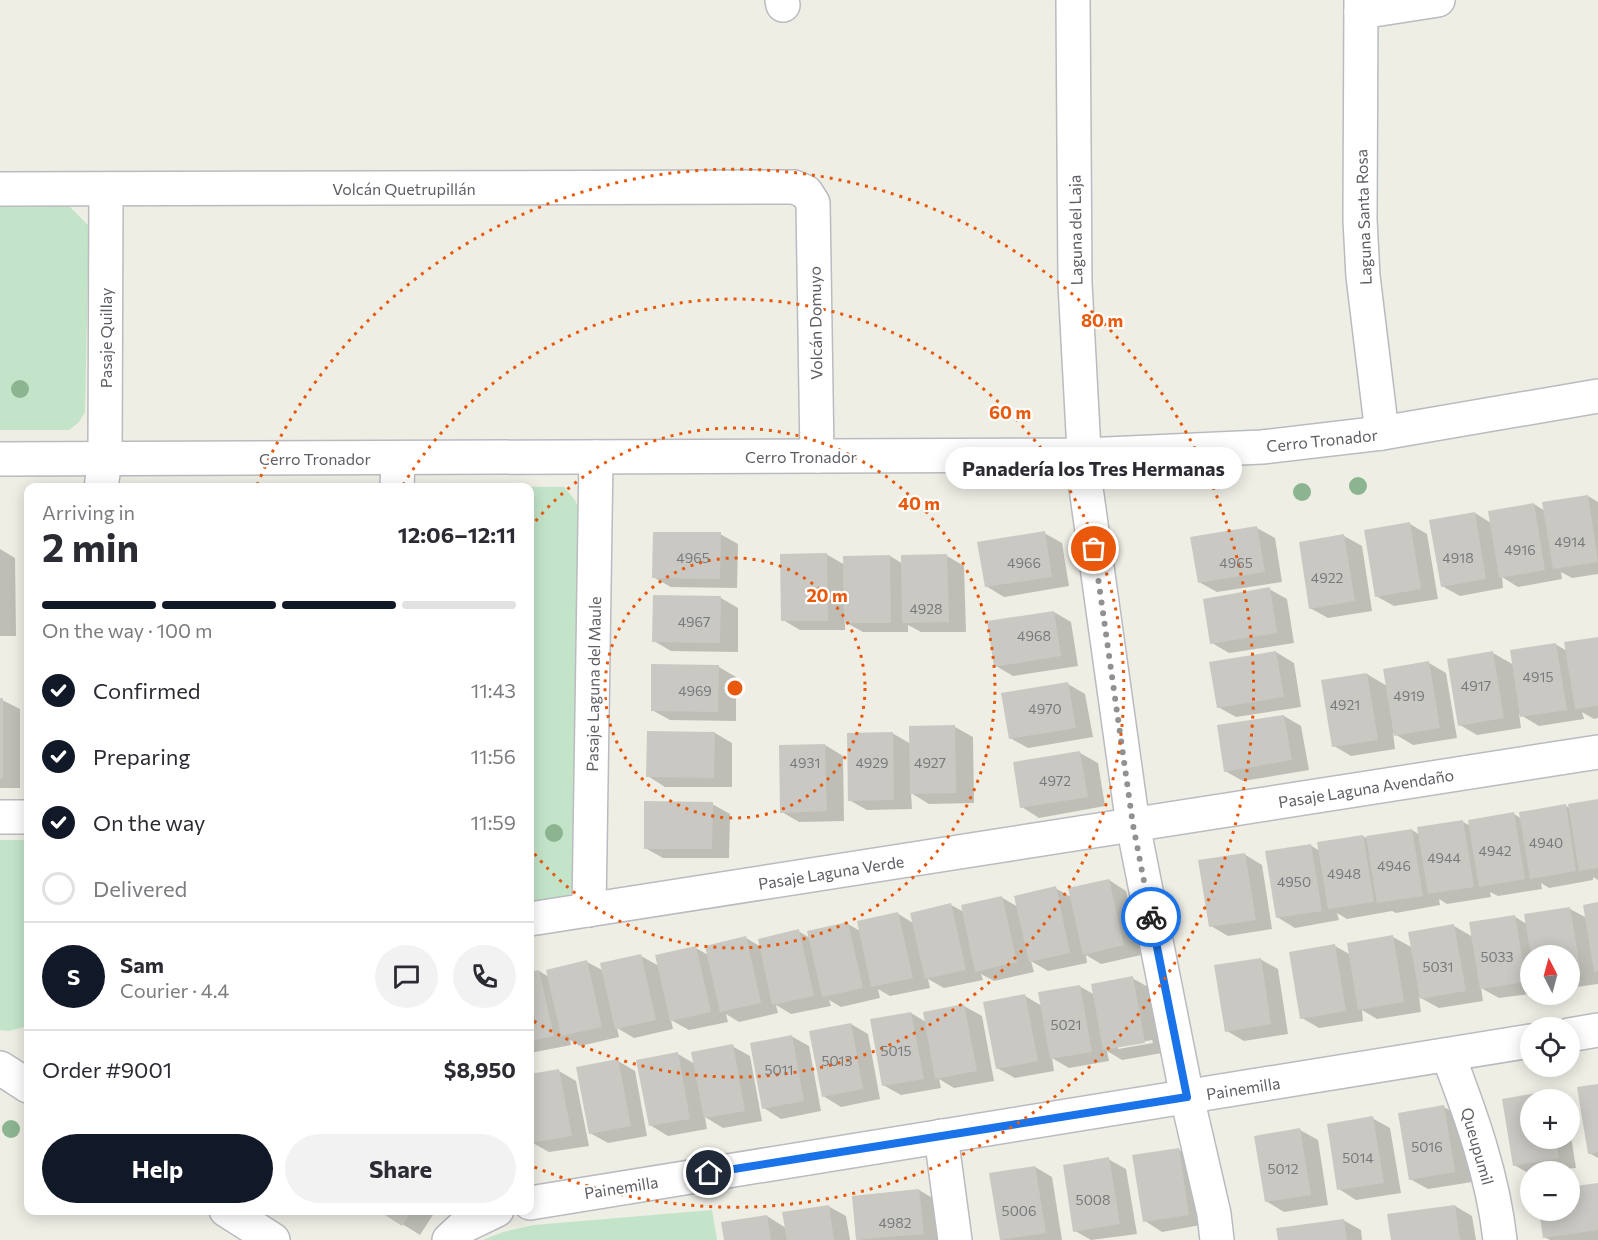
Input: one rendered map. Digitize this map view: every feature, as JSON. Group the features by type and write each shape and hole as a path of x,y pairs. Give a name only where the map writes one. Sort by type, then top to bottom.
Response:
{"street":[{"name":"Laguna del Laja","path":"1072,0 1075,273 1090,526 1133,825 1187,1097 1214,1214 1217,1240"},
{"path":"1361,6 1437,0"},
{"name":"Laguna Santa Rosa","path":"1361,6 1360,220 1363,276 1382,433"},
{"name":"Volcán Quetrupillán","path":"0,189 794,187 806,192"},
{"name":"Pasaje Quillay","path":"103,473 106,189"},
{"name":"Volcán Domuyo","path":"806,192 813,203 818,456"},
{"name":"Cerro Tronador","path":"0,459 103,473 398,473 596,457 1084,455 1262,447 1382,433 1598,396"},
{"name":"Pasaje Laguna del Maule","path":"589,910 596,457"},
{"name":"Pasaje Laguna Avendaño","path":"1133,825 1598,752"},
{"path":"0,817 24,817"},
{"name":"Pasaje Laguna Verde","path":"534,918 1133,825"},
{"path":"1580,1033 1598,1030"},
{"name":"Painemilla","path":"534,1202 1520,1043"},
{"name":"Queupumil","path":"1448,1055 1470,1112 1487,1170 1500,1240"},
{"path":"941,1136 955,1240"},
{"path":"234,1215 273,1240"},
{"path":"449,1240 464,1226 487,1215"}],"green space":[{"path":"66,203 89,226 85,412 79,422 69,430 0,430 0,204"},
{"path":"534,487 564,487 575,500 583,519 579,885 562,902 534,906"},
{"path":"0,840 24,840 24,1027 9,1031 0,1030"},
{"path":"712,1210 717,1240 483,1240 503,1232 534,1225"}],"building":[{"path":"1588,495 1598,562 1553,569 1542,502"},
{"path":"1534,503 1545,570 1499,578 1488,511"},
{"path":"1475,512 1486,579 1441,587 1429,520"},
{"path":"1410,522 1421,589 1375,597 1364,530"},
{"path":"1257,526 1265,572 1198,583 1190,537"},
{"path":"1045,531 1052,577 985,587 977,542"},
{"path":"653,532 721,532 720,579 652,578"},
{"path":"1344,534 1355,601 1309,609 1299,542"},
{"path":"827,553 828,621 781,621 780,554"},
{"path":"947,554 949,622 902,623 901,555"},
{"path":"890,555 891,623 844,623 843,556"},
{"path":"1270,587 1277,633 1210,644 1203,599"},
{"path":"653,595 721,596 720,643 652,642"},
{"path":"1054,611 1061,656 994,667 987,621"},
{"path":"1598,637 1598,706 1575,709 1564,642"},
{"path":"1556,643 1567,710 1520,717 1510,650"},
{"path":"1276,651 1284,697 1217,708 1209,662"},
{"path":"1493,651 1504,718 1458,726 1447,659"},
{"path":"1429,661 1440,728 1394,736 1383,669"},
{"path":"651,664 719,665 718,712 651,711"},
{"path":"1367,673 1378,740 1332,747 1321,680"},
{"path":"1068,682 1076,728 1009,739 1001,693"},
{"path":"0,698 3,698 3,778 0,778"},
{"path":"1284,715 1292,760 1224,772 1217,725"},
{"path":"955,725 956,793 910,794 909,726"},
{"path":"647,731 715,732 714,778 646,777"},
{"path":"893,732 894,800 848,801 847,733"},
{"path":"825,744 827,811 780,813 779,745"},
{"path":"1080,751 1088,797 1020,808 1013,762"},
{"path":"1598,799 1598,868 1579,871 1568,804"},
{"path":"644,801 713,802 712,849 644,849"},
{"path":"1566,804 1576,871 1530,879 1519,812"},
{"path":"1514,812 1525,879 1479,887 1468,820"},
{"path":"1463,820 1474,887 1428,894 1417,827"},
{"path":"1412,829 1423,896 1377,903 1366,836"},
{"path":"1363,835 1374,902 1328,909 1317,842"},
{"path":"1311,844 1322,911 1276,918 1265,851"},
{"path":"1245,853 1256,920 1209,927 1198,860"},
{"path":"1109,879 1124,945 1083,955 1068,888"},
{"path":"1056,886 1070,953 1029,962 1014,896"},
{"path":"1002,896 1017,962 975,972 961,905"},
{"path":"1598,902 1598,971 1594,972 1583,905"},
{"path":"951,903 966,970 925,979 910,913"},
{"path":"1570,907 1576,945 1529,945 1524,914"},
{"path":"898,912 913,978 871,987 857,921"},
{"path":"1515,915 1520,945 1520,983 1480,989 1469,922"},
{"path":"848,922 863,988 822,997 807,931"},
{"path":"1454,924 1466,991 1420,999 1408,932"},
{"path":"799,929 814,996 772,1005 758,939"},
{"path":"1393,935 1404,1002 1358,1010 1347,943"},
{"path":"746,936 761,1003 720,1012 705,946"},
{"path":"1335,944 1346,1011 1300,1019 1289,952"},
{"path":"696,946 711,1012 670,1021 655,955"},
{"path":"641,954 656,1020 615,1029 600,963"},
{"path":"1261,958 1271,1024 1225,1032 1214,965"},
{"path":"587,960 602,1027 561,1036 546,970"},
{"path":"539,970 554,1036 534,1040 534,971"},
{"path":"1133,976 1145,1043 1103,1050 1091,984"},
{"path":"1080,985 1092,1052 1050,1059 1038,992"},
{"path":"1025,994 1038,1061 996,1069 983,1002"},
{"path":"964,1004 977,1071 935,1079 923,1012"},
{"path":"911,1012 924,1079 882,1086 870,1019"},
{"path":"851,1023 863,1089 822,1097 809,1031"},
{"path":"792,1035 804,1101 762,1109 750,1043"},
{"path":"733,1044 745,1111 704,1118 691,1052"},
{"path":"678,1052 690,1119 649,1126 636,1060"},
{"path":"618,1059 631,1126 589,1134 576,1067"},
{"path":"559,1069 572,1136 534,1142 534,1073"},
{"path":"1598,1084 1598,1152 1588,1154 1580,1105 1580,1089 1577,1087"},
{"path":"1520,1096 1520,1149 1558,1149 1559,1158 1520,1161 1520,1165 1513,1166 1502,1099"},
{"path":"1444,1105 1455,1172 1409,1180 1398,1113"},
{"path":"1373,1116 1384,1183 1337,1190 1327,1124"},
{"path":"1300,1128 1311,1195 1265,1202 1254,1136"},
{"path":"1179,1148 1189,1215 1143,1222 1132,1155"},
{"path":"1109,1157 1120,1224 1073,1232 1063,1165"},
{"path":"1035,1166 1046,1233 1000,1240 989,1173"},
{"path":"1598,1183 1598,1230 1543,1238 1541,1221 1580,1221 1580,1185"},
{"path":"919,1189 924,1234 856,1240 852,1196"},
{"path":"829,1205 834,1240 787,1240 782,1212"},
{"path":"1455,1205 1460,1240 1391,1240 1387,1214"},
{"path":"385,1215 409,1215 402,1226"},
{"path":"767,1215 771,1240 724,1240 721,1222"},
{"path":"1344,1219 1347,1240 1278,1240 1276,1228"}],"way so far":[{"path":"1094,549 1133,825 1151,917"}],"place":[{"name":"Panadería los Tres Hermanas","path":"1094,549"}],"route":[{"path":"709,1173 1187,1097 1151,917"}]}
